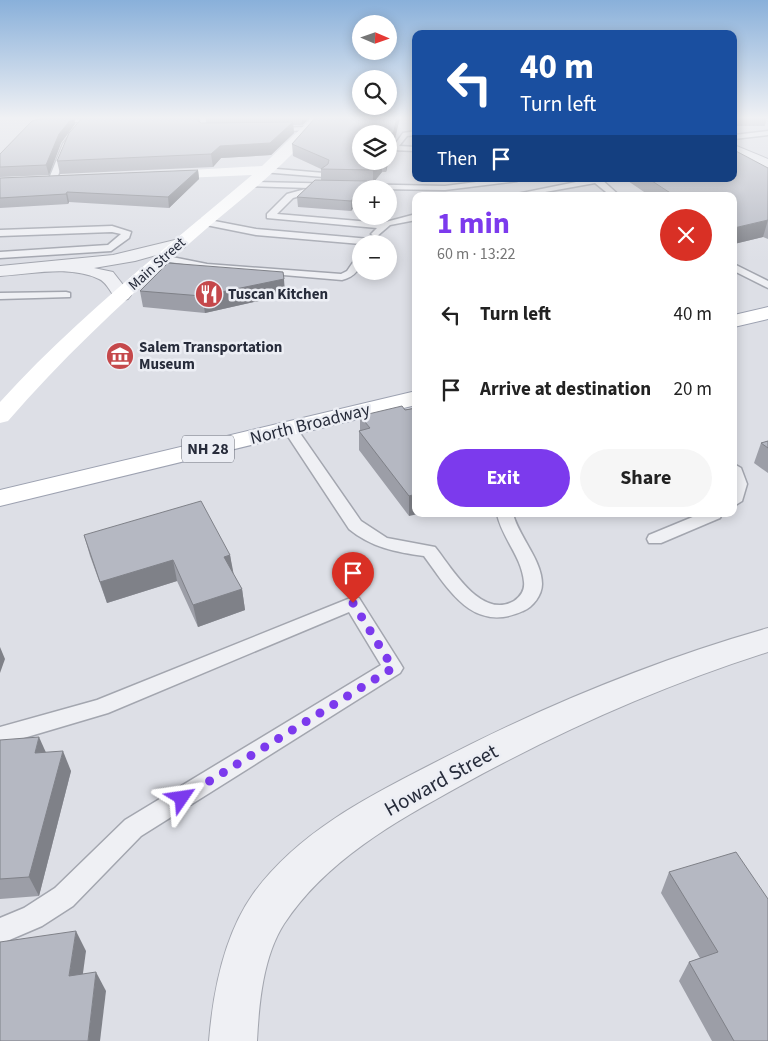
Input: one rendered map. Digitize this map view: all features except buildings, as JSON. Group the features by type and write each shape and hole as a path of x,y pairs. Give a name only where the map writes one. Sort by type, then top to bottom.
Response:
{"main road":[{"name":"Main Street","path":"0,416 20,393 122,295 146,273 167,266 179,244 269,166"},
{"path":"144,175 265,170"},
{"path":"34,182 67,180"},
{"path":"737,320 768,313"},
{"name":"North Broadway","path":"0,498 412,399"}],"street":[{"path":"0,271 65,267 122,259 179,244"},
{"path":"65,267 107,276 122,295"},
{"name":"Howard Street","path":"233,1041 235,1010 248,959 267,911 290,882 328,847 401,799 488,753 574,712 637,686 768,640"}],"lane":[{"path":"52,181 58,166"},
{"path":"265,170 336,176"},
{"path":"352,177 443,188 466,182"},
{"path":"249,184 443,188 492,182"},
{"path":"531,192 581,182"},
{"path":"600,182 611,192"},
{"path":"352,193 317,190 297,192 290,196 270,216 352,224"},
{"path":"368,225 382,226 395,220 412,218"},
{"path":"204,222 256,232 352,241"},
{"path":"376,235 382,226"},
{"path":"0,234 112,229 126,232 126,236 111,248 0,255"},
{"path":"167,266 211,266 329,277 342,277 352,271"},
{"path":"167,266 211,266"},
{"path":"737,269 768,285"},
{"path":"0,296 66,295"},
{"path":"290,429 355,525 380,544 429,550 472,604 502,610 517,607 528,600 532,591 533,581 529,566 507,528 506,517"},
{"path":"737,474 740,480 740,489 737,495"},
{"path":"655,539 707,517"},
{"path":"0,736 102,706 353,603 393,668 133,828 64,897 33,917 0,932"}],"place":[{"name":"Tuscan Kitchen","path":"209,294"},
{"name":"Salem Transportation Museum","path":"120,356"}],"route":[{"path":"182,798 393,668 353,603"}]}
